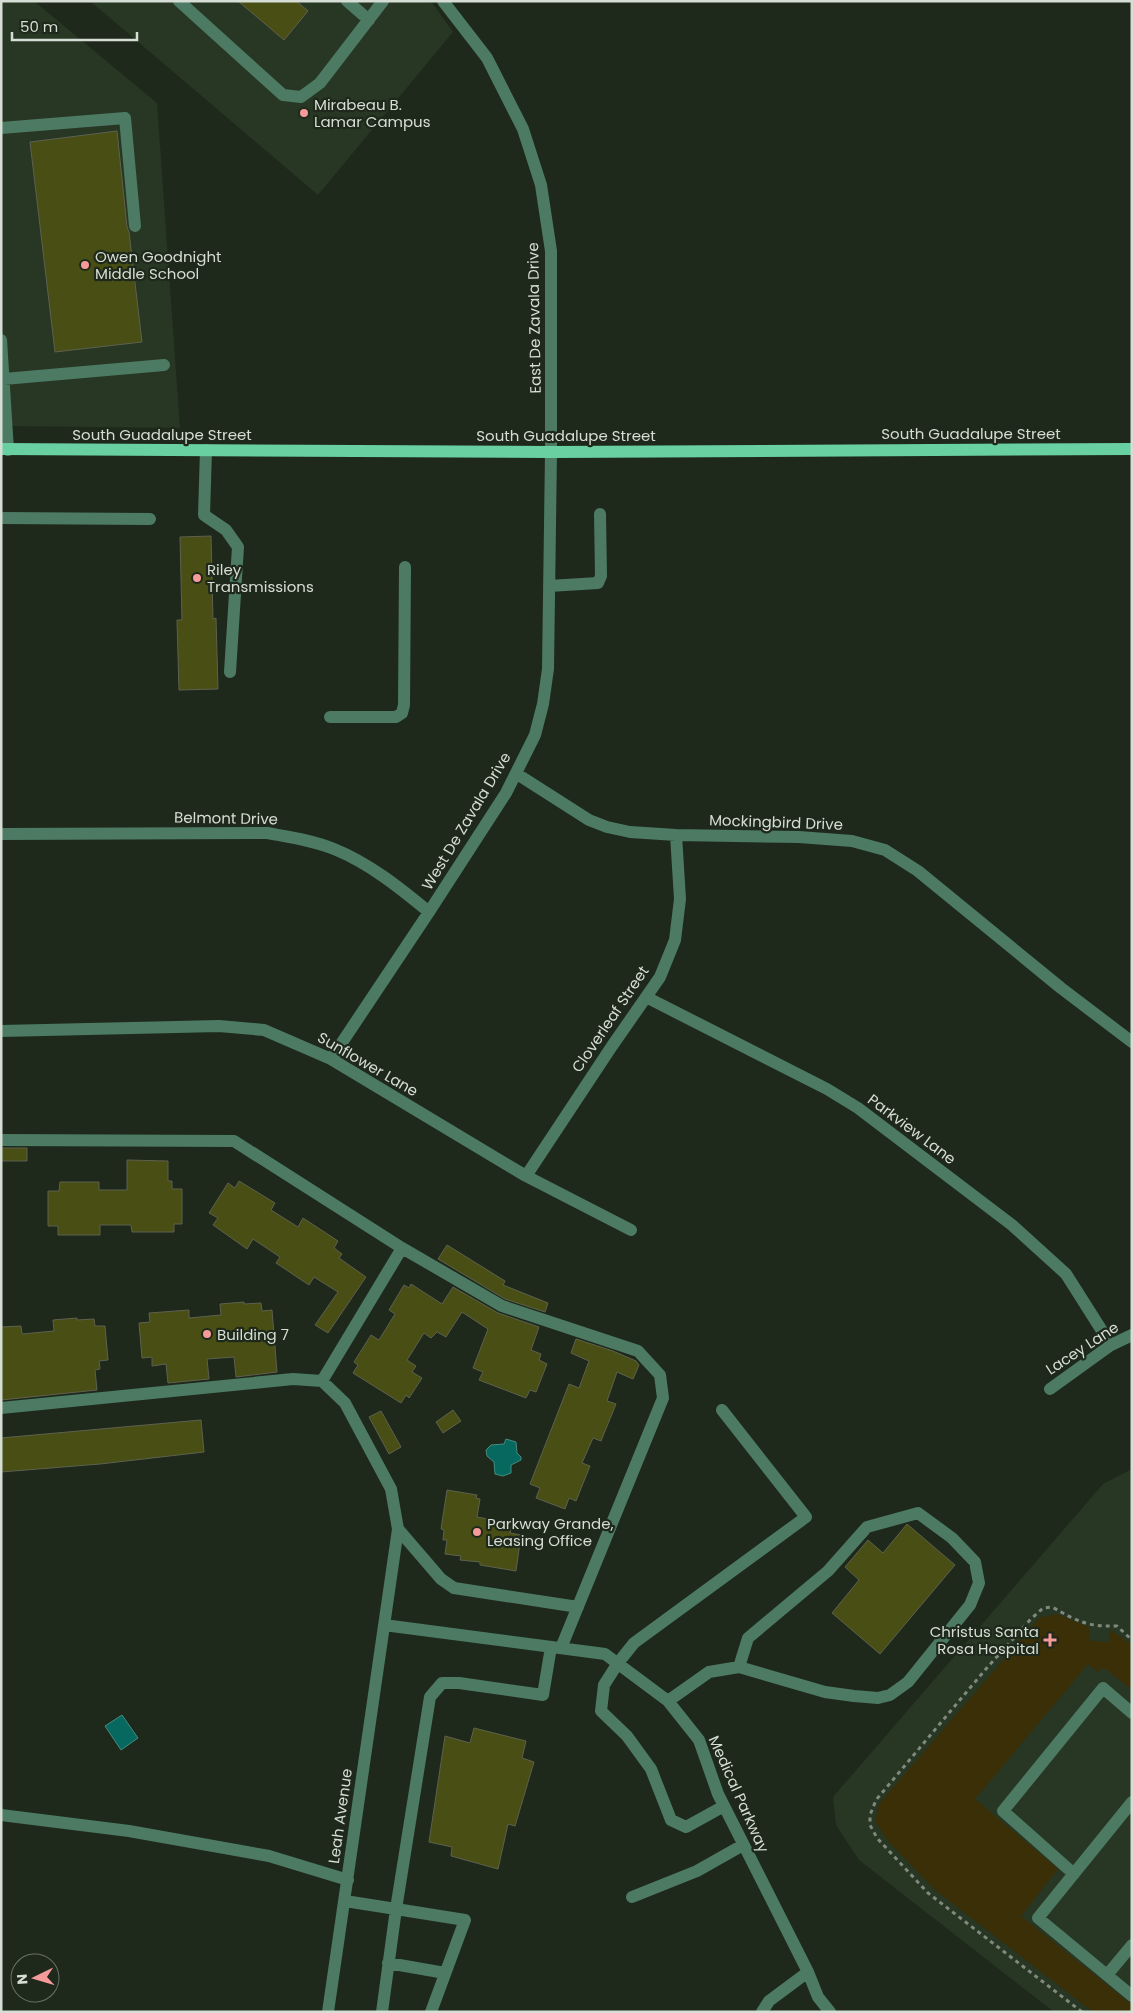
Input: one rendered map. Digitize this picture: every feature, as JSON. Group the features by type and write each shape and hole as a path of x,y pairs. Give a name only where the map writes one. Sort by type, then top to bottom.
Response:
{"main road":[{"name":"South Guadalupe Street","path":"5,450 551,452 1132,449"}],"street":[{"path":"179,1 283,95 300,97 320,83 384,1"},
{"path":"347,1 369,20"},
{"name":"East De Zavala Drive","path":"443,1 487,58 523,129 541,185 551,251 551,452"},
{"path":"1,128 125,118 136,226"},
{"path":"1,340 4,379 5,450"},
{"path":"4,379 164,365"},
{"path":"206,450 204,515 226,530 238,547 230,672"},
{"name":"West De Zavala Drive","path":"331,1059 430,912 517,774 535,735 543,704 548,669 551,452"},
{"path":"549,586 598,582 601,576 600,514"},
{"path":"1,518 150,519"},
{"path":"330,717 396,717 402,713 404,705 405,566"},
{"name":"Mockingbird Drive","path":"517,774 590,820 607,827 630,832 676,835 799,837 852,841 885,850 918,871 1060,988 1132,1042"},
{"name":"Belmont Drive","path":"1,834 267,833 303,839 335,849 387,878 430,912"},
{"name":"Cloverleaf Street","path":"526,1176 660,977 675,940 680,899 676,835"},
{"name":"Parkview Lane","path":"646,997 827,1089 858,1108 1012,1225 1066,1274 1112,1345"},
{"name":"Sunflower Lane","path":"1,1031 219,1026 264,1030 331,1059 526,1176 631,1230"},
{"path":"1,1140 234,1141 402,1248 502,1306 638,1351 660,1375 663,1398 578,1607 556,1648 543,1695 459,1683 442,1683 430,1697 396,1909 382,2012"},
{"path":"322,1381 402,1248"},
{"name":"Lacey Lane","path":"1050,1389 1112,1345 1132,1335"},
{"path":"1,1408 293,1379 322,1381 345,1403 391,1489 398,1529 441,1579 454,1588 578,1607"},
{"path":"722,1410 806,1517 634,1643 604,1685 601,1711 627,1736 651,1769 671,1820 686,1827 724,1806"},
{"path":"668,1701 709,1672 739,1667 825,1692 878,1698 890,1695 908,1682 970,1605 979,1583 975,1562 952,1538 918,1513 867,1527 828,1571 748,1638 739,1667"},
{"name":"Leah Avenue","path":"328,2012 398,1529"},
{"name":"Medical Parkway","path":"384,1625 605,1654 668,1701 699,1740 718,1794 808,1972 818,1997 830,2012"},
{"path":"1074,1874 1003,1811 1102,1688 1132,1713"},
{"path":"1132,1802 1038,1918 1132,1996"},
{"path":"1,1815 129,1831 269,1856 348,1880"},
{"path":"632,1896 697,1871 743,1845"},
{"path":"345,1901 464,1920 432,2012"},
{"path":"1107,1975 1132,1945"},
{"path":"388,1963 446,1973"},
{"path":"762,2012 769,2001 808,1972"}],"path":[{"path":"1082,2012 928,1892 877,1838 870,1825 870,1815 876,1800 985,1670 1043,1608 1052,1607 1076,1621 1097,1627 1117,1626 1132,1640"}],"shaded area":[{"name":"Owen Goodnight Middle School","path":"1,1 34,1 157,103 180,428 1,426"},
{"name":"Mirabeau B. Lamar Campus","path":"90,1 431,1 453,32 318,195"},
{"name":"Christus Santa Rosa Hospital","path":"1132,1469 1132,2012 1054,2012 859,1860 836,1825 833,1797 1103,1484"},
{"path":"1057,1614 1089,1627 1090,1641 1109,1642 1109,1629 1132,1645 1132,1690 1103,1667 1098,1672 1088,1664 975,1799 1058,1869 1021,1916 1132,2005 1132,2012 1093,2012 935,1890 887,1840 875,1821 879,1804 1039,1618"}],"water":[{"path":"506,1439 516,1442 517,1453 521,1460 511,1465 511,1473 503,1476 495,1474 494,1462 487,1456 486,1450 491,1445 504,1444"},
{"path":"122,1715 138,1738 121,1750 105,1726"}],"building":[{"path":"238,1 296,1 308,11 284,40"},
{"path":"117,131 142,342 55,352 30,142"},
{"name":"Riley Transmissions","path":"211,536 213,619 216,618 218,689 179,690 177,620 182,620 180,537"},
{"path":"1,1148 27,1148 27,1161 1,1161"},
{"path":"127,1160 168,1161 168,1181 172,1181 172,1189 182,1189 182,1224 174,1224 174,1232 132,1232 131,1225 100,1225 100,1235 58,1235 58,1226 48,1226 48,1191 59,1191 60,1182 99,1182 99,1190 127,1190"},
{"path":"239,1181 275,1203 271,1210 298,1227 303,1218 338,1241 334,1248 342,1254 339,1258 366,1277 328,1333 315,1325 338,1292 314,1277 309,1285 276,1263 280,1257 253,1239 247,1249 213,1225 218,1218 209,1213 228,1183 235,1188"},
{"path":"447,1245 505,1281 503,1285 548,1303 545,1312 505,1299 438,1259"},
{"path":"411,1284 442,1304 453,1287 498,1313 539,1327 531,1350 541,1354 539,1360 547,1364 536,1392 530,1390 526,1398 479,1380 483,1372 473,1368 488,1329 462,1312 446,1337 437,1332 431,1338 424,1333 407,1360 416,1366 412,1372 422,1378 409,1398 406,1395 401,1403 353,1373 358,1365 354,1362 371,1335 379,1340 395,1314 389,1310 404,1285 409,1288"},
{"name":"Building 7","path":"244,1302 244,1304 261,1303 262,1311 272,1310 277,1372 236,1377 234,1357 207,1359 209,1379 168,1383 166,1364 152,1366 152,1357 142,1358 139,1323 150,1322 149,1313 189,1310 189,1318 221,1315 220,1304"},
{"path":"77,1318 77,1320 94,1319 95,1326 105,1326 108,1360 99,1361 100,1369 95,1370 97,1390 1,1400 1,1327 21,1326 22,1334 54,1331 53,1320"},
{"path":"576,1339 613,1351 636,1361 639,1365 633,1379 617,1372 607,1401 616,1404 601,1441 593,1438 582,1463 590,1466 576,1501 569,1498 565,1509 536,1498 540,1488 530,1484 569,1384 579,1388 589,1361 571,1353"},
{"path":"453,1410 461,1421 443,1433 436,1422"},
{"path":"381,1411 401,1447 389,1454 369,1417"},
{"path":"201,1420 204,1452 100,1464 1,1472 1,1438"},
{"name":"Parkway Grande, Leasing Office","path":"447,1490 477,1495 476,1498 480,1499 477,1517 512,1523 510,1533 521,1535 516,1571 480,1565 480,1562 460,1560 461,1556 445,1554 447,1540 443,1540 444,1530 441,1529"},
{"path":"907,1524 955,1565 880,1654 832,1613 859,1580 845,1567 868,1540 883,1553"},
{"path":"474,1728 526,1741 522,1758 534,1762 515,1826 508,1824 498,1869 451,1856 452,1847 429,1842 445,1736 470,1743"}],"place":[{"name":"Mirabeau B. Lamar Campus","path":"304,113"},
{"name":"Owen Goodnight Middle School","path":"85,265"},
{"name":"Riley Transmissions","path":"197,578"},
{"name":"Building 7","path":"207,1334"},
{"name":"Parkway Grande, Leasing Office","path":"477,1532"},
{"name":"Christus Santa Rosa Hospital","path":"1050,1640"}]}
